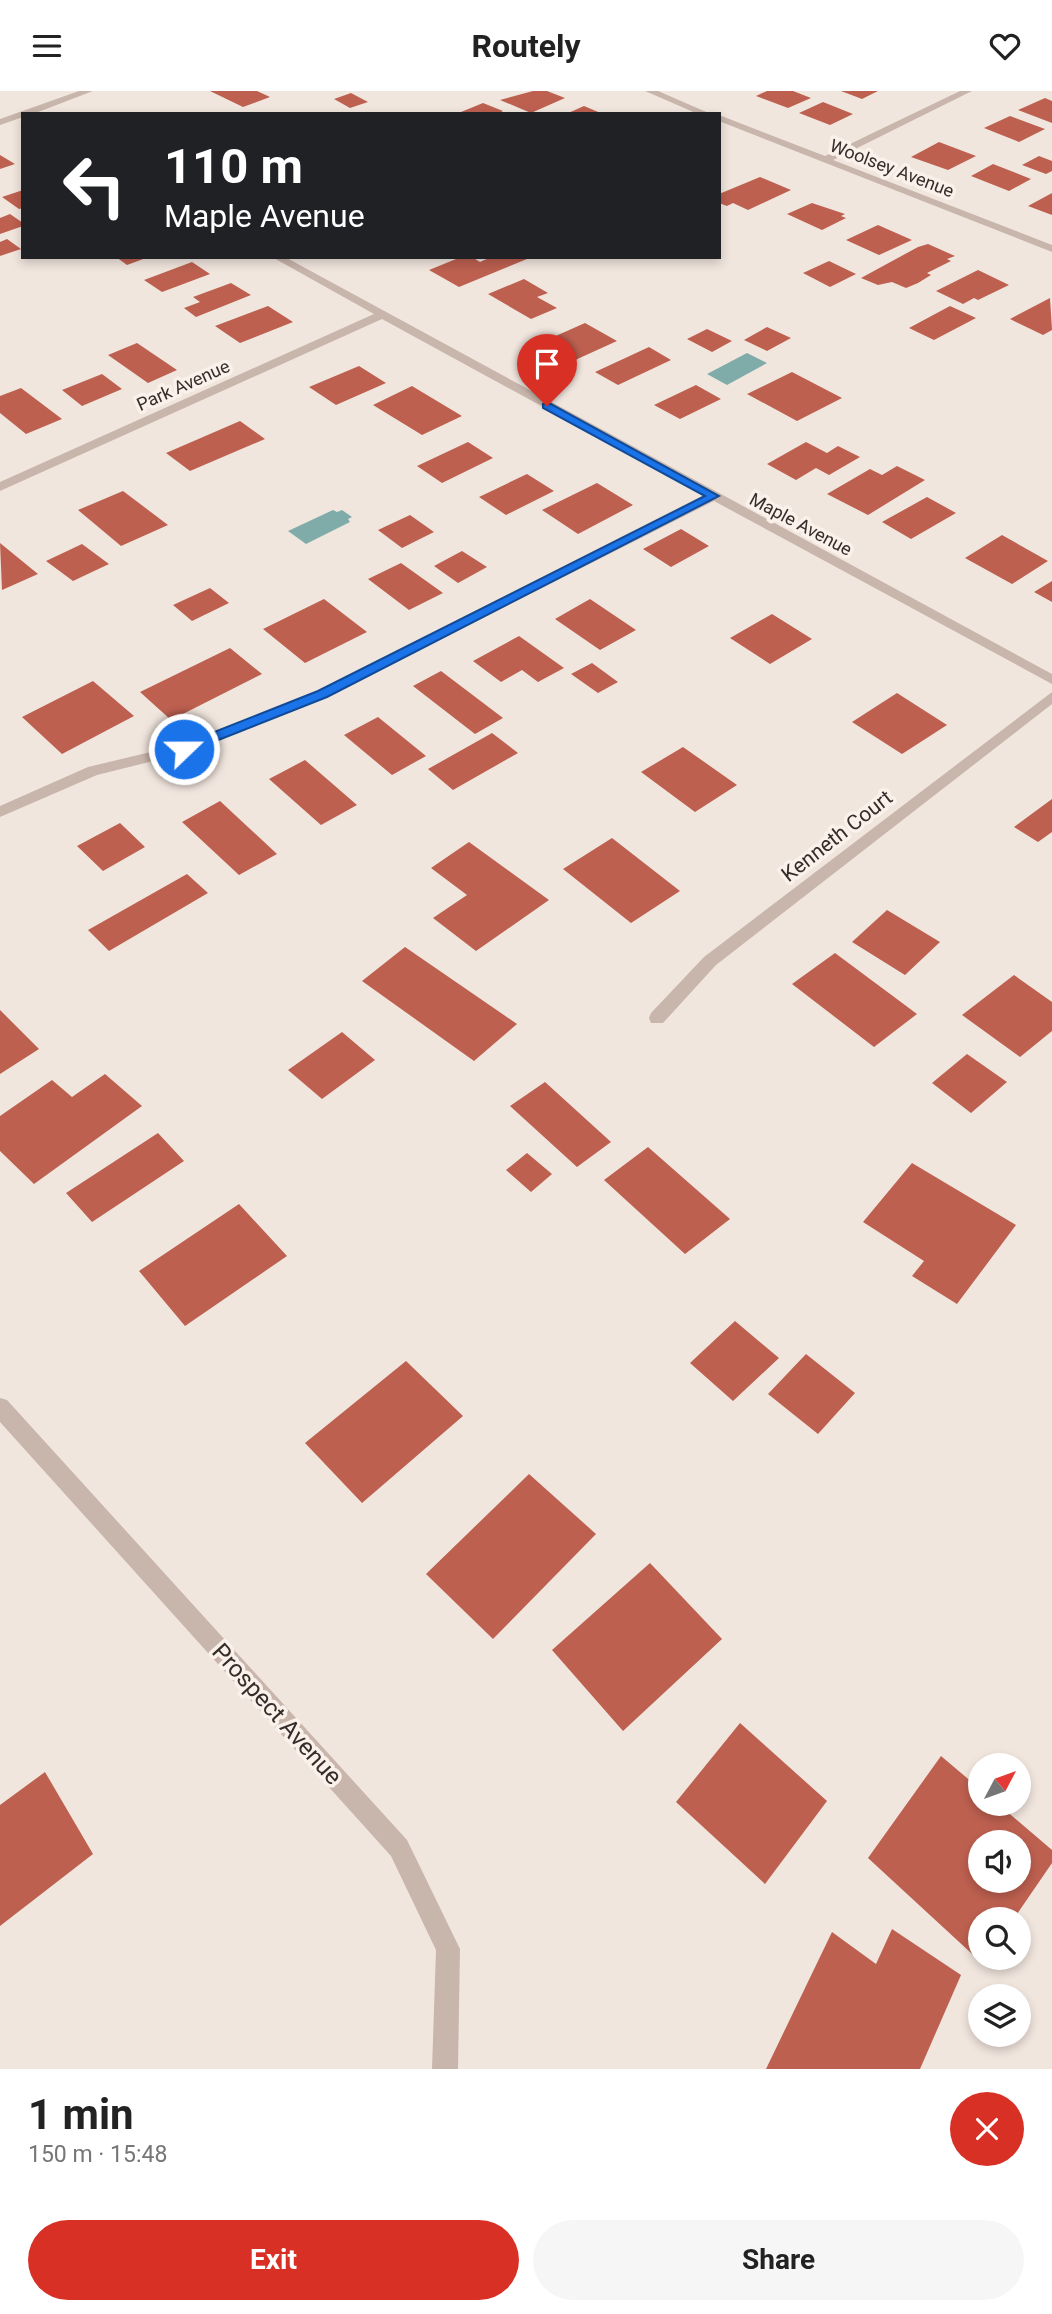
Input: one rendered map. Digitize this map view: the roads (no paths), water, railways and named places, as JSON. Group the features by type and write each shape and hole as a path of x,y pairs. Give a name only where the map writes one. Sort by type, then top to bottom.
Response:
{"street":[{"path":"30,112 88,91"},
{"path":"650,91 702,112"},
{"path":"825,160 967,91"},
{"path":"0,122 21,115"},
{"name":"Woolsey Avenue","path":"721,119 1052,249"},
{"name":"Maple Avenue","path":"281,259 1052,680"},
{"name":"Park Avenue","path":"0,487 381,315"},
{"path":"0,812 93,771 184,749 322,694 713,496"},
{"name":"Kenneth Court","path":"657,1018 710,961 1052,697"},
{"name":"Prospect Avenue","path":"0,1407 399,1848 448,1949 445,2069"}],"water":[{"path":"747,353 767,363 727,385 707,374"},
{"path":"333,510 342,510 352,517 348,519 350,522 306,544 288,531"}]}
